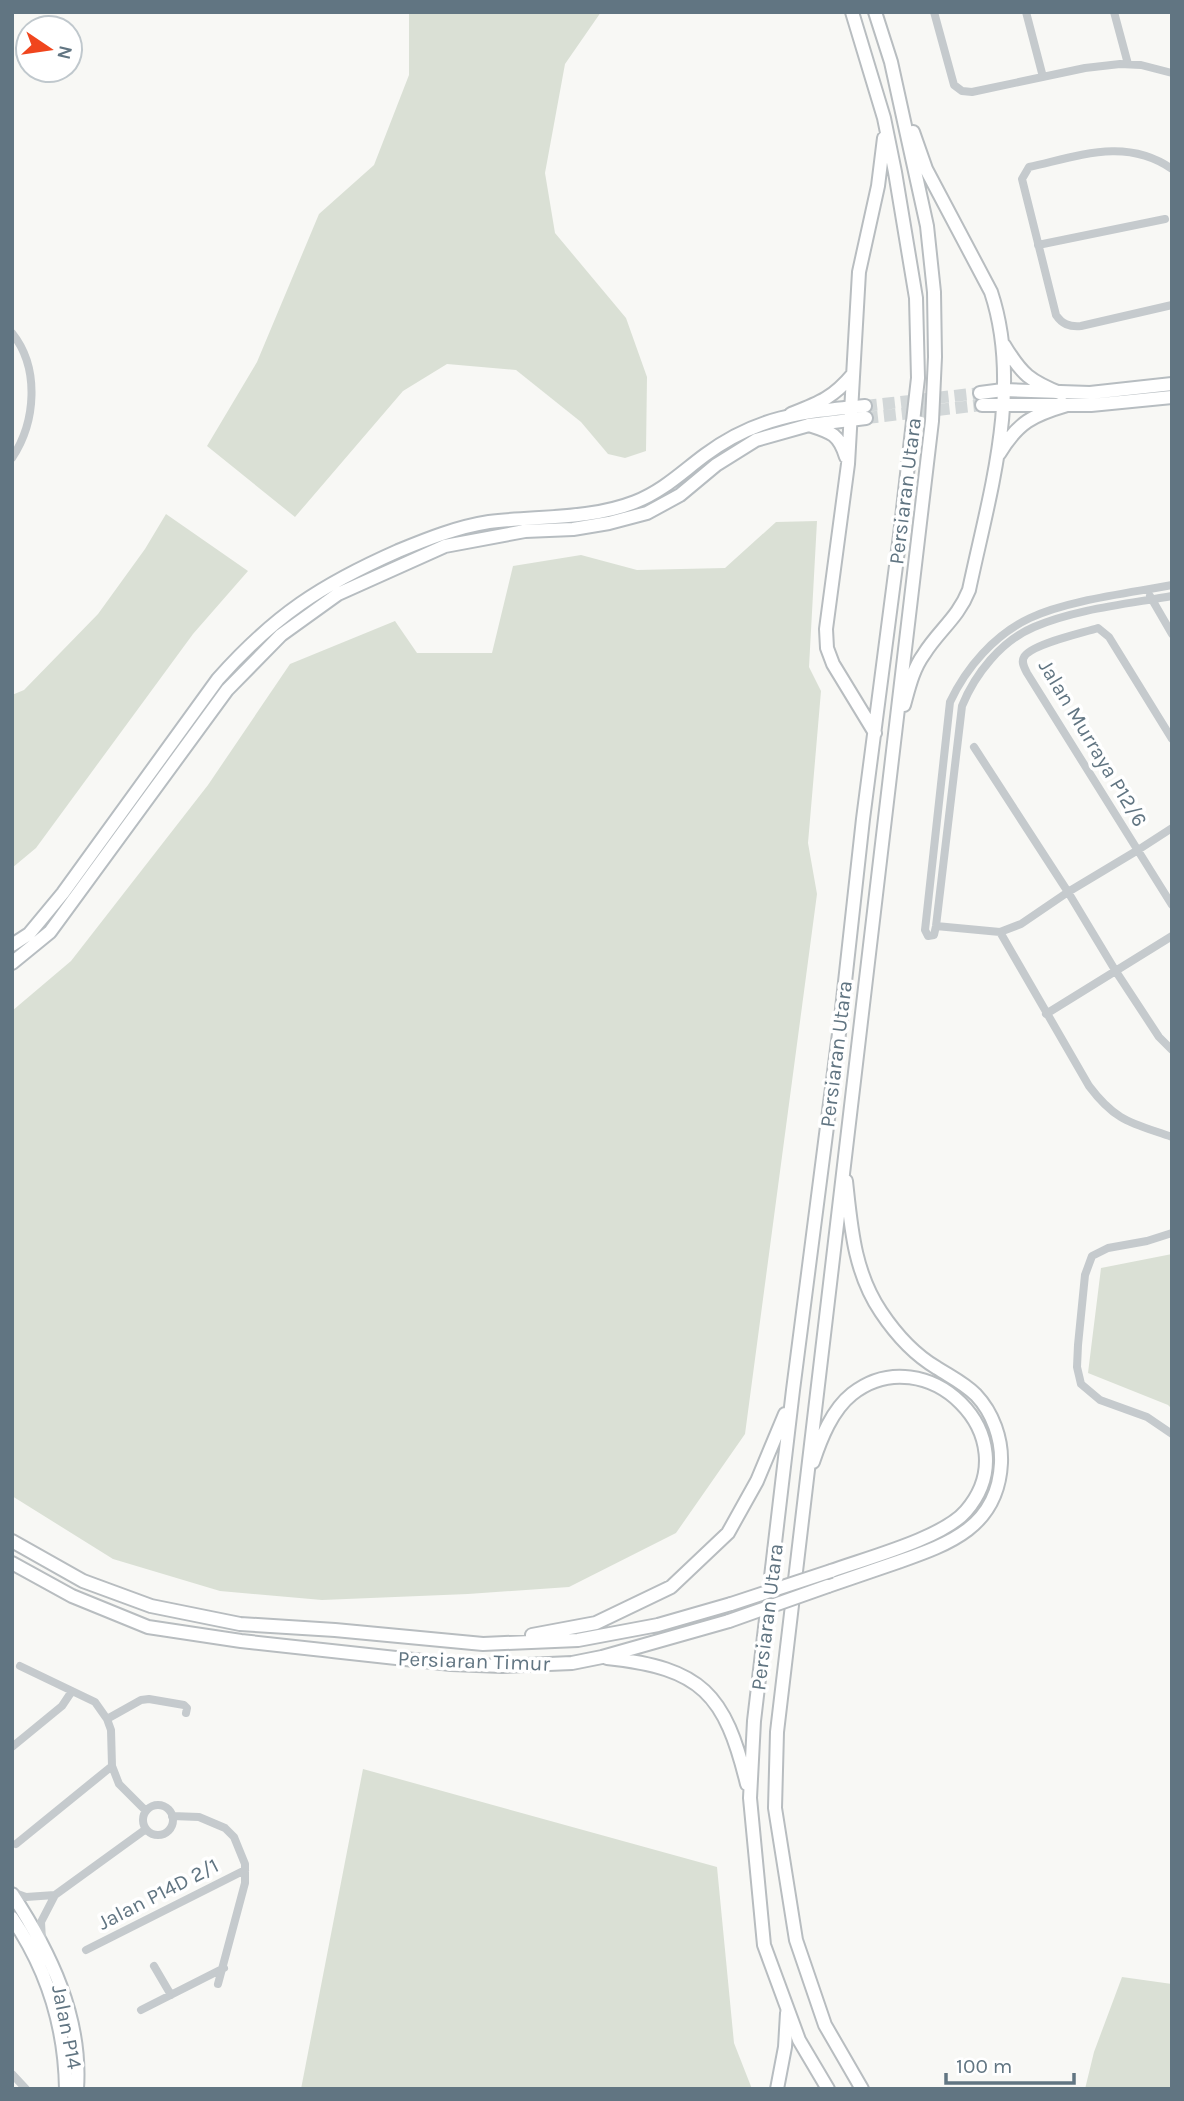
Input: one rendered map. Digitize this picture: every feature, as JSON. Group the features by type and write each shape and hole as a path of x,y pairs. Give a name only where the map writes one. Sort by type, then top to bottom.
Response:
{"main road":[{"name":"Persiaran Utara","path":"828,2089 799,2040 787,2013 764,1945 750,1798 754,1721 793,1390 918,378 916,298 902,207 884,118 852,12"},
{"name":"Persiaran Utara","path":"862,2089 825,2025 796,1940 775,1808 777,1732 804,1486 932,421 934,292 926,226 891,62 875,12"},
{"path":"891,62 926,169 991,292 998,312 1002,341 1003,390 996,459 969,590 952,622 925,652 914,671 895,729"},
{"path":"875,733 833,664 827,648 826,629 848,464 858,413 853,374 859,272 880,172 885,133 884,118"},
{"path":"1002,341 1016,366 1035,383 1065,399"},
{"path":"12,945 29,934 62,893 218,679 245,649 298,604 330,583 441,534 485,523 603,512 636,502 669,485 706,454 753,425 826,401 836,394 853,374"},
{"path":"1172,384 1090,393 1065,399 1003,404 981,399 1003,390 1065,399 1091,405 1172,397"},
{"path":"996,459 1009,438 1023,423 1065,399"},
{"path":"791,414 858,413"},
{"path":"12,963 50,932 227,690 281,635 338,594 445,547 525,531 573,529 646,513 680,495 716,465 756,440 858,413"},
{"path":"809,425 836,436 842,443 848,464"},
{"name":"Persiaran Timur","path":"12,1563 72,1596 148,1627 241,1641 451,1664 514,1666 572,1663 602,1657 729,1620 944,1546 973,1527 997,1489 1002,1454 998,1433 977,1396 963,1383 918,1354 881,1314 867,1289 852,1241 843,1156"},
{"name":"Persiaran Timur","path":"12,1541 83,1581 151,1606 240,1624 483,1644 578,1640 658,1625 731,1604 943,1531 966,1512 979,1492 985,1471 983,1433 962,1403 936,1384 920,1379 886,1380 868,1384 851,1394 827,1427 804,1486"},
{"path":"483,1644 596,1623 671,1587 729,1532 757,1481 793,1390"},
{"path":"602,1657 662,1667 697,1684 726,1718 736,1743 750,1798"},
{"name":"Jalan P14","path":"12,1893 37,1932 66,2001 76,2055 77,2089"},
{"name":"Jalan P14","path":"12,1918 46,1978 55,2006 65,2057 66,2089"},
{"path":"777,2089 785,2047 787,2013"}],"street":[{"path":"934,12 954,85 962,91 972,92 1085,68 1128,64 1172,73"},
{"path":"1026,12 1043,77"},
{"path":"1114,12 1128,64"},
{"path":"1172,169 1135,152 1114,150 1029,167 1022,179 1056,314 1067,325 1081,326 1172,305"},
{"path":"1038,245 1165,219"},
{"path":"12,333 25,356 32,395 24,435 12,458"},
{"path":"1172,585 1052,610 1029,618 1002,636 977,660 959,683 950,702 925,934 934,935 936,926 962,706 976,678 1009,642 1033,627 1076,614 1172,596"},
{"path":"1148,590 1151,600 1172,634"},
{"name":"Jalan Murraya P12/6","path":"1138,850 1027,673 1023,664 1024,657 1061,638 1098,628 1102,630 1109,636 1172,739"},
{"path":"974,747 1068,891 1158,1037 1172,1050"},
{"path":"936,926 1000,932 1021,924 1068,891 1172,828"},
{"path":"1138,850 1172,905"},
{"path":"1000,932 1089,1086 1105,1107 1126,1122 1172,1138"},
{"path":"1046,1013 1172,936"},
{"path":"1172,1233 1100,1251 1092,1256 1085,1275 1077,1367 1081,1384 1089,1393 1100,1400 1147,1417 1172,1434"},
{"path":"20,1666 95,1702 111,1730 112,1766 119,1784 146,1811"},
{"path":"12,1747 62,1706 72,1691"},
{"path":"107,1719 141,1700 149,1699 184,1705 187,1708 186,1713"},
{"path":"16,1844 112,1766"},
{"path":"153,1806 162,1806 172,1816 171,1826 164,1833 155,1834 146,1829 143,1821 146,1811 153,1806"},
{"path":"172,1816 199,1817 225,1828 234,1837 245,1864 245,1883 218,1984"},
{"path":"42,1946 41,1922 55,1895 146,1829"},
{"name":"Jalan P14D 2/1","path":"86,1950 245,1870"},
{"path":"12,1893 26,1897 55,1895"},
{"path":"154,1966 171,1995"},
{"path":"141,2010 224,1968"},
{"path":"12,2074 26,2089"}],"shaded area":[{"path":"409,12 601,12 565,64 545,173 555,233 626,318 647,377 646,451 625,458 608,454 581,422 516,370 447,364 403,391 295,517 207,446 257,362 319,214 374,165 409,75"},
{"path":"166,514 248,571 193,634 36,848 12,868 12,695 24,690 98,614 145,549"},
{"path":"817,521 809,667 821,691 808,843 817,894 745,1434 676,1533 569,1587 322,1600 220,1591 113,1559 12,1496 12,1011 71,961 208,785 290,664 395,621 417,653 492,653 513,566 581,555 637,570 725,568 776,522"},
{"path":"1172,1254 1172,1409 1168,1405 1088,1373 1101,1268"},
{"path":"363,1769 717,1867 734,2043 752,2089 301,2089"},
{"path":"1122,1977 1172,1984 1172,2089 1085,2089 1094,2052"}],"tunnel":[{"path":"865,406 980,393"},
{"path":"866,418 982,405"}]}
